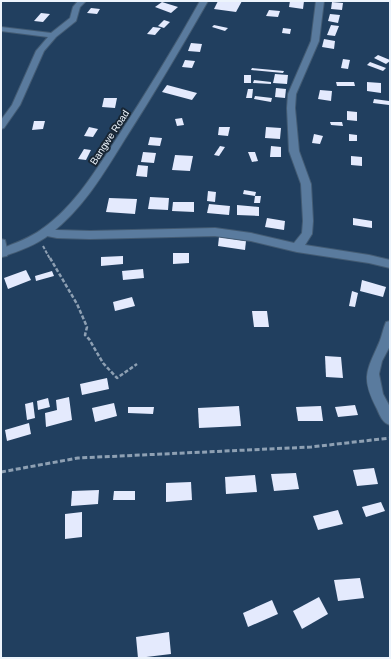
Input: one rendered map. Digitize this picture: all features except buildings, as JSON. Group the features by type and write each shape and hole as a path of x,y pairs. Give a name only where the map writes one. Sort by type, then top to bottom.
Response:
{"street":[{"path":"1,126 22,93 40,52 53,35 73,19 77,7 82,1"},
{"name":"Bangwe Road","path":"2,250 42,234 70,209 93,182 160,78 204,1"},
{"path":"297,248 307,234 308,221 306,184 294,151 291,108 292,94 315,41 320,1"},
{"path":"1,29 53,35"},
{"path":"42,234 90,235 215,232 251,237 297,248 369,259 390,264"},
{"path":"390,326 386,342 374,366 373,378 376,392 383,409 390,420"}],"path":[{"path":"42,234 87,327 85,335 90,339 108,372 117,378 136,364"},
{"path":"1,472 78,458 311,447 390,438"}]}
